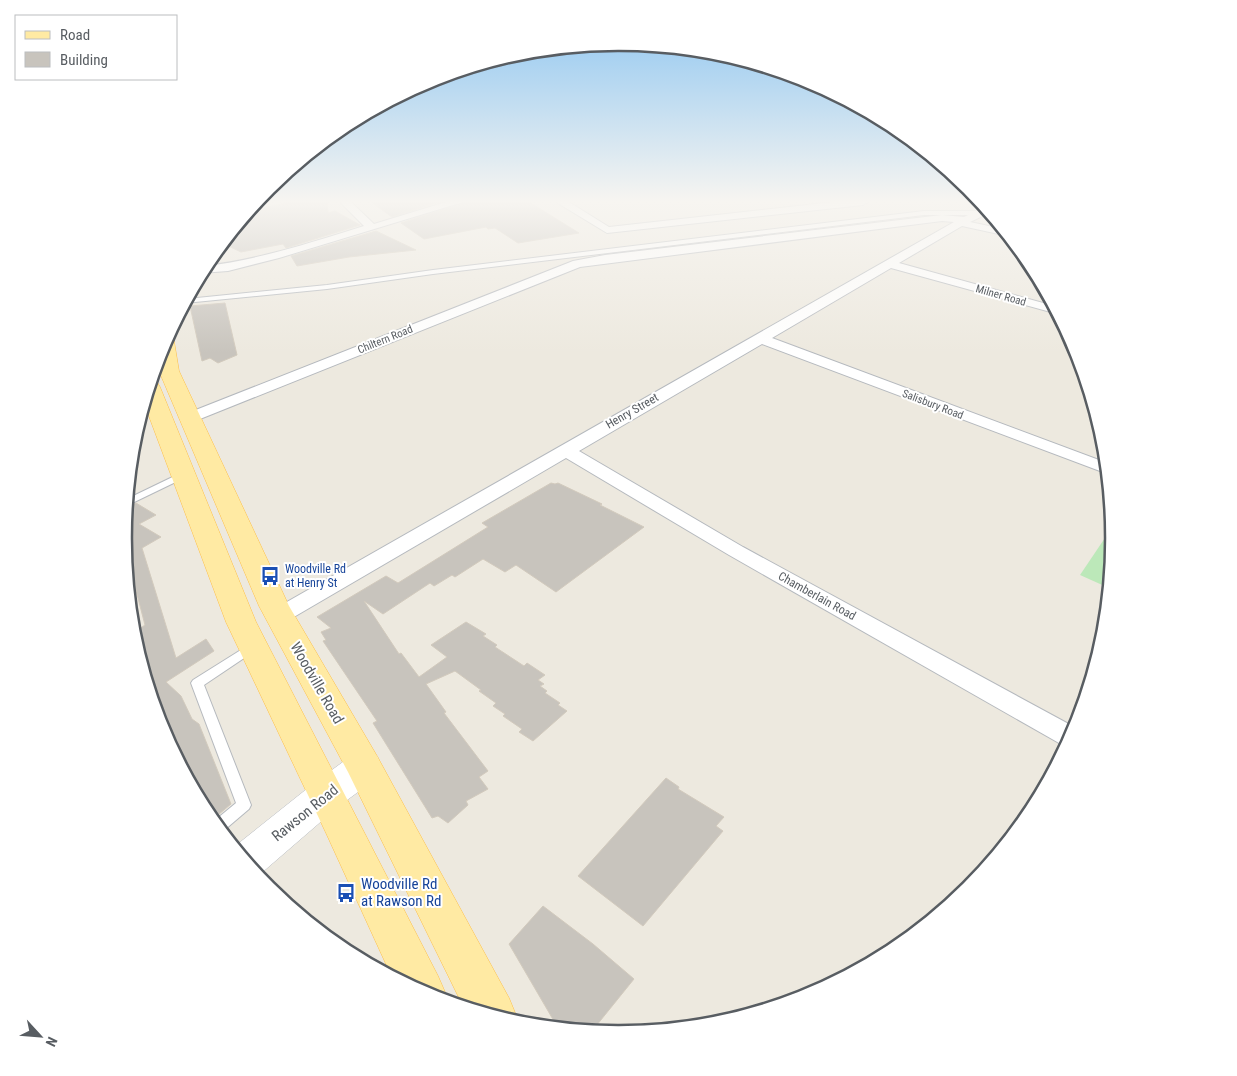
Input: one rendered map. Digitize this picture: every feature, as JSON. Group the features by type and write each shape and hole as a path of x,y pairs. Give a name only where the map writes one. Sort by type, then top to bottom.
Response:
{"main road":[{"name":"Woodville Road","path":"167,358 169,371 189,418 279,616 364,767 488,1006"},
{"path":"153,397 241,622 326,795 349,837 417,981"},
{"name":"Rawson Road","path":"252,857 326,795 364,767"}],"street":[{"path":"214,269 228,267 287,252"},
{"name":"Chiltern Road","path":"189,418 570,266 669,252"},
{"name":"Henry Street","path":"279,616 910,252"},
{"name":"Milner Road","path":"889,264 1047,307"},
{"name":"Salisbury Road","path":"759,338 1100,466"},
{"name":"Chamberlain Road","path":"564,450 736,550 1064,734"}],"lane":[{"path":"194,300 327,287 598,252"},
{"path":"134,499 183,475"},
{"path":"223,821 244,805 197,683 254,646"}],"green space":[{"path":"1105,538 1103,585 1080,575"}],"building":[{"path":"304,252 395,252 349,257 297,266 291,256"},
{"path":"225,303 237,355 218,363 210,358 202,361 191,306"},
{"path":"551,483 558,483 644,527 556,592 516,565 505,572 483,559 455,577 452,575 434,586 430,583 383,614 364,601 399,654 401,653 419,677 447,657 431,645 466,622 486,634 483,636 497,645 495,647 524,666 527,663 545,675 538,680 544,684 540,686 547,691 545,693 560,703 558,705 567,711 533,741 519,732 522,729 503,716 505,714 493,706 496,703 455,671 426,684 446,712 444,713 488,771 479,777 488,789 466,801 468,805 448,823 438,816 432,818 373,723 377,721 323,641 326,640 321,632 331,628 317,617 386,576 398,583 488,527 482,523"},
{"path":"136,503 156,515 139,524 161,537 142,548 176,658 206,639 214,651 166,682 181,696 192,719 199,724 231,804 219,815 182,753 169,724 148,664 140,628 145,625 134,584 133,570 133,504"},
{"path":"666,778 679,787 678,789 724,817 716,826 723,831 643,926 578,876"},
{"path":"543,906 593,944 634,979 597,1024 554,1021 509,944"}],"place":[{"name":"Woodville Rd at Henry St","path":"270,576"},
{"name":"Woodville Rd at Rawson Rd","path":"346,893"}]}
